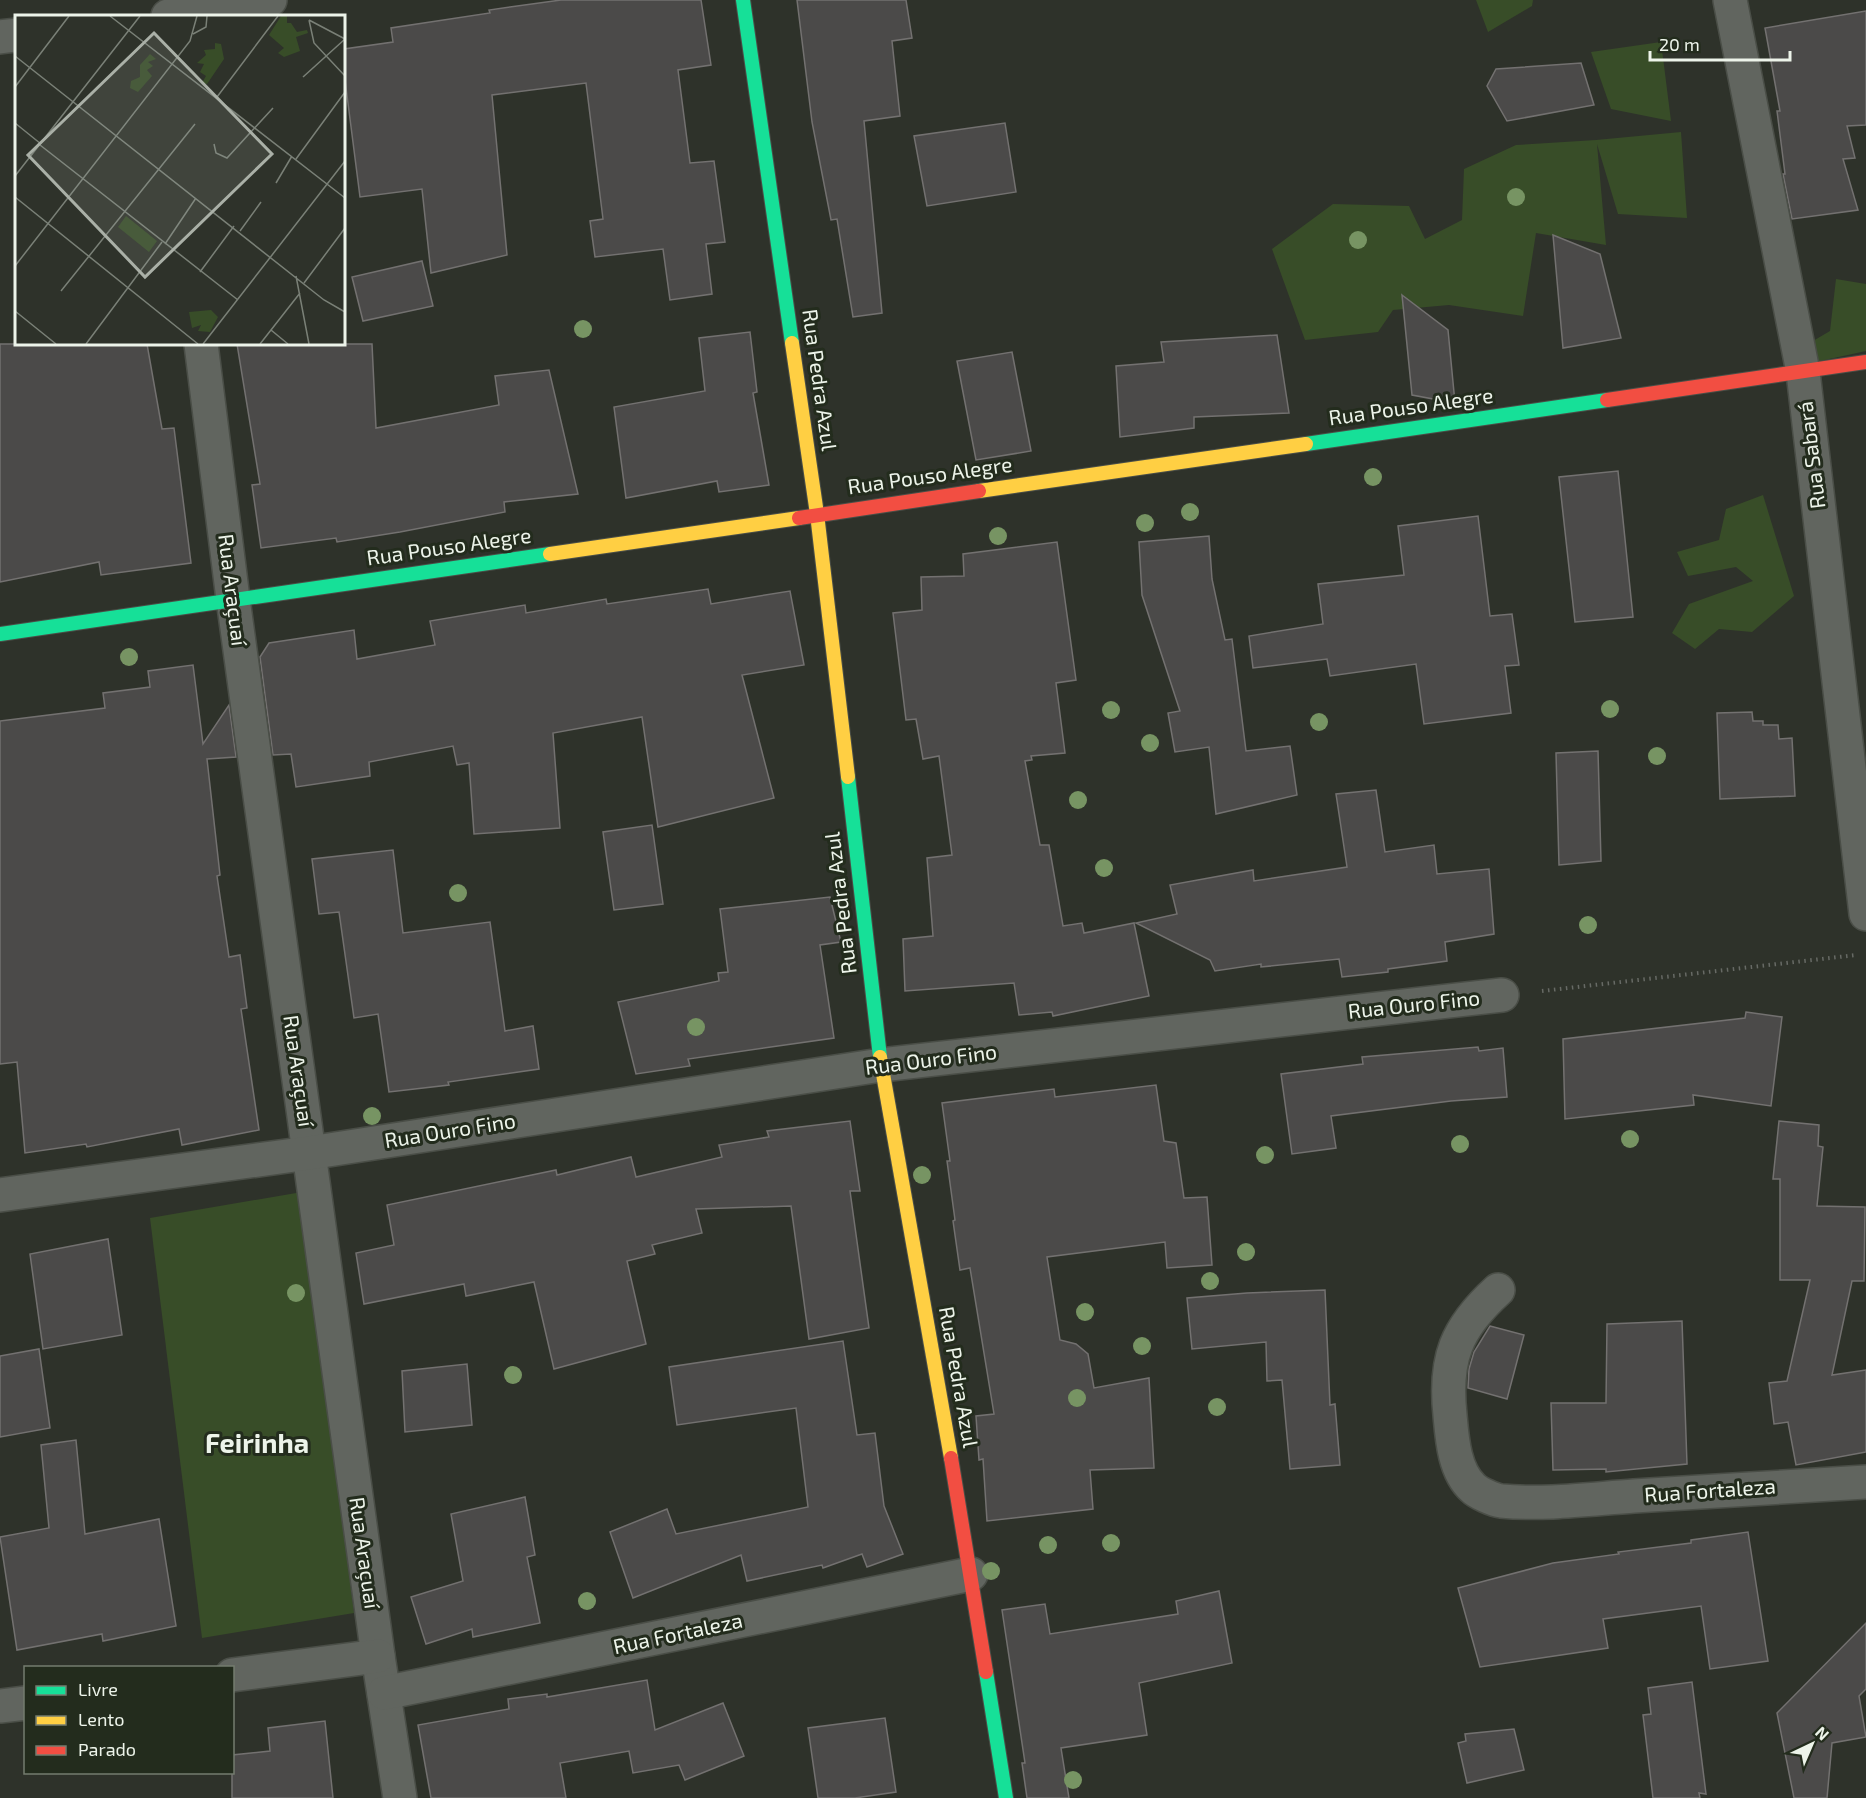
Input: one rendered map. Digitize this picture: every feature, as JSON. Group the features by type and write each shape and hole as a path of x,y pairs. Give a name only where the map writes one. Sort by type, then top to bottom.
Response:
{"main road":[{"name":"Rua Pedra Azul","path":"743,0 817,514 881,1065 971,1574 1006,1798"},
{"name":"Rua Pouso Alegre","path":"0,634 1866,362"}],"street":[{"path":"177,10 270,0"},
{"name":"Rua Sabará","path":"1730,0 1803,372 1866,914"},
{"path":"0,37 15,35"},
{"name":"Rua Araçuaí","path":"201,345 233,600 378,1656 400,1798"},
{"name":"Rua Ouro Fino","path":"0,1195 309,1153 881,1065 1502,995"},
{"name":"Rua Fortaleza","path":"1498,1290 1478,1308 1464,1328 1448,1374 1449,1405 1457,1462 1473,1488 1499,1501 1554,1501 1866,1482"},
{"name":"Rua Fortaleza","path":"384,1693 971,1574"},
{"path":"234,1675 378,1656"},
{"path":"0,1706 24,1703"}],"path":[{"name":"Rua Ouro Fino","path":"1502,995 1866,954"}],"green space":[{"path":"1476,0 1533,0 1532,6 1488,32"},
{"path":"1661,42 1671,121 1611,109 1591,52"},
{"path":"1681,132 1687,218 1618,214 1597,144 1606,245 1536,233 1523,316 1449,305 1393,310 1378,332 1305,340 1272,249 1333,204 1409,206 1425,239 1462,220 1464,169 1516,145"},
{"path":"1836,279 1866,284 1866,351 1811,363 1813,341 1830,331"},
{"path":"1763,495 1794,596 1752,632 1719,629 1695,649 1672,633 1689,604 1753,581 1736,567 1688,576 1677,552 1719,540 1726,509"},
{"path":"302,1192 354,1613 202,1638 150,1218"}],"building":[{"path":"561,0 701,0 711,65 678,70 690,163 714,161 725,242 706,244 712,294 670,300 663,249 595,257 590,221 603,219 586,83 492,95 507,255 431,273 422,189 360,197 345,80 345,49 393,42 391,28 490,13 489,10"},
{"path":"797,0 906,0 912,38 892,41 900,116 864,121 882,313 853,317 837,219 831,220 812,122"},
{"path":"1866,11 1866,125 1847,126 1855,158 1843,159 1858,210 1792,219 1783,174 1785,174 1777,111 1780,111 1765,28"},
{"path":"1581,63 1594,105 1507,121 1487,86 1496,69"},
{"path":"1005,123 1016,192 927,206 914,136"},
{"path":"1553,235 1600,254 1621,338 1563,348"},
{"path":"422,261 433,306 363,321 352,277"},
{"path":"1402,295 1448,330 1455,403 1412,395"},
{"path":"750,332 757,392 753,393 769,485 719,492 717,481 626,498 614,407 705,391 699,338"},
{"path":"1277,335 1289,413 1194,417 1194,428 1120,437 1116,366 1164,362 1161,342"},
{"path":"0,344 147,345 162,429 174,428 191,563 101,575 99,562 0,582"},
{"path":"372,344 376,428 499,405 495,376 549,370 578,494 504,502 505,512 400,532 337,542 336,538 261,548 252,485 260,484 237,345"},
{"path":"1012,352 1031,451 976,460 957,361"},
{"path":"1618,471 1633,617 1575,622 1559,477"},
{"path":"1478,516 1490,616 1512,614 1519,665 1505,666 1511,713 1424,724 1416,664 1330,676 1327,659 1253,668 1249,636 1323,624 1318,584 1404,575 1398,526"},
{"path":"1209,536 1212,579 1225,640 1232,639 1246,751 1290,746 1297,795 1216,814 1209,747 1175,752 1168,713 1180,711 1142,595 1139,542"},
{"path":"1057,542 1076,680 1056,683 1065,753 1031,756 1032,760 1025,761 1040,845 1049,845 1063,926 1082,923 1084,933 1134,923 1149,996 1053,1016 1052,1012 1019,1015 1014,983 905,991 903,939 933,936 927,858 952,855 939,756 923,759 916,719 906,720 893,613 922,610 921,577 964,576 963,554"},
{"path":"708,589 711,604 790,591 804,665 742,675 774,798 658,827 642,717 553,733 560,828 474,834 469,763 457,765 453,746 369,762 370,776 296,787 291,754 273,755 260,657 269,643 354,630 357,659 435,645 430,621 525,605 526,613 606,599 607,604"},
{"path":"193,665 203,744 229,705 236,757 207,759 220,875 217,876 229,957 240,955 247,1008 241,1009 259,1130 182,1145 179,1129 87,1147 86,1144 25,1153 17,1062 0,1064 0,721 105,708 103,693 150,687 148,671"},
{"path":"1752,712 1753,721 1763,721 1763,725 1778,725 1779,739 1792,738 1795,796 1720,799 1717,713"},
{"path":"1598,751 1601,861 1559,865 1556,753"},
{"path":"1376,790 1385,852 1434,845 1437,874 1489,869 1494,934 1445,942 1447,961 1388,969 1388,972 1342,977 1339,959 1261,967 1261,964 1215,971 1210,960 1136,923 1177,914 1170,885 1253,870 1254,881 1347,867 1336,794"},
{"path":"652,825 663,904 614,910 603,832"},
{"path":"393,850 403,933 490,922 505,1031 533,1026 539,1069 448,1082 449,1085 389,1092 378,1014 354,1018 339,912 319,914 312,859"},
{"path":"830,897 841,942 820,945 834,1038 688,1059 690,1066 636,1074 618,1002 719,981 718,973 728,972 720,909"},
{"path":"1746,1012 1782,1017 1771,1106 1693,1095 1694,1105 1565,1119 1563,1039 1745,1018"},
{"path":"1478,1047 1479,1051 1503,1048 1507,1097 1451,1101 1331,1116 1336,1148 1292,1154 1281,1074 1363,1064 1362,1057"},
{"path":"1156,1085 1164,1141 1176,1143 1184,1198 1207,1197 1212,1265 1167,1268 1165,1242 1047,1257 1060,1340 1076,1344 1088,1354 1094,1388 1149,1378 1154,1468 1090,1470 1093,1509 987,1521 983,1459 979,1460 976,1416 994,1414 970,1268 960,1270 942,1103 1054,1089 1055,1097"},
{"path":"850,1121 860,1191 850,1191 869,1328 809,1339 791,1206 696,1209 702,1233 652,1245 655,1254 627,1261 646,1344 554,1369 534,1282 466,1296 464,1284 364,1304 356,1253 394,1245 387,1205 556,1170 557,1175 631,1157 636,1177 722,1157 719,1145 769,1137 767,1131"},
{"path":"1779,1121 1819,1125 1818,1146 1823,1147 1817,1206 1865,1207 1864,1281 1852,1281 1832,1375 1866,1370 1866,1452 1796,1465 1788,1422 1774,1424 1769,1383 1787,1381 1810,1280 1780,1280 1780,1179 1773,1179"},
{"path":"108,1239 122,1335 43,1349 30,1254"},
{"path":"1325,1290 1330,1405 1335,1404 1340,1465 1290,1469 1282,1380 1267,1381 1266,1342 1192,1349 1187,1298"},
{"path":"1682,1321 1687,1464 1606,1472 1606,1469 1553,1470 1551,1403 1606,1403 1607,1324"},
{"path":"1490,1326 1524,1335 1507,1399 1468,1388 1469,1369 1474,1352"},
{"path":"843,1341 857,1435 875,1433 884,1506 903,1554 867,1567 862,1554 823,1568 822,1565 747,1581 741,1555 633,1598 610,1532 667,1509 676,1534 808,1507 796,1408 677,1425 669,1367"},
{"path":"39,1349 50,1428 0,1437 0,1356"},
{"path":"467,1364 472,1425 405,1432 402,1371"},
{"path":"76,1440 85,1534 159,1519 176,1626 103,1641 102,1634 17,1650 0,1537 49,1528 41,1445"},
{"path":"525,1497 535,1555 527,1557 540,1623 473,1637 472,1629 426,1644 411,1597 463,1581 451,1514"},
{"path":"1748,1532 1768,1661 1710,1669 1701,1606 1603,1619 1608,1648 1480,1667 1458,1588 1553,1563 1691,1543 1691,1540"},
{"path":"1219,1591 1232,1663 1139,1683 1147,1735 1061,1748 1069,1798 1027,1798 1022,1763 1025,1763 1002,1610 1045,1604 1050,1634 1178,1614 1176,1601"},
{"path":"1866,1623 1866,1689 1859,1696 1866,1737 1832,1743 1827,1798 1794,1798 1777,1713"},
{"path":"647,1680 655,1730 723,1703 744,1756 685,1780 679,1765 633,1773 629,1751 560,1763 566,1798 431,1798 418,1725 509,1709 508,1699 547,1694 547,1697"},
{"path":"1692,1682 1706,1794 1699,1793 1700,1798 1653,1798 1643,1715 1651,1714 1648,1688"},
{"path":"885,1718 896,1792 855,1798 818,1798 808,1728"},
{"path":"325,1721 333,1798 232,1798 234,1755 270,1751 268,1728"},
{"path":"1514,1729 1524,1770 1467,1783 1458,1743 1466,1741 1465,1734"}],"traffic: fast":[{"path":"743,0 792,343"},
{"path":"1306,444 1607,400"},
{"path":"0,634 550,554"},
{"path":"848,777 880,1057"},
{"path":"986,1672 1006,1798"}],"traffic: slow":[{"path":"792,343 817,514 848,777"},
{"path":"979,491 1306,444"},
{"path":"550,554 799,518"},
{"path":"880,1057 951,1458"}],"traffic: jam":[{"path":"1607,400 1866,362"},
{"path":"799,518 979,491"},
{"path":"951,1458 986,1672"}],"district":[{"name":"Feirinha","path":"257,1444"}]}
